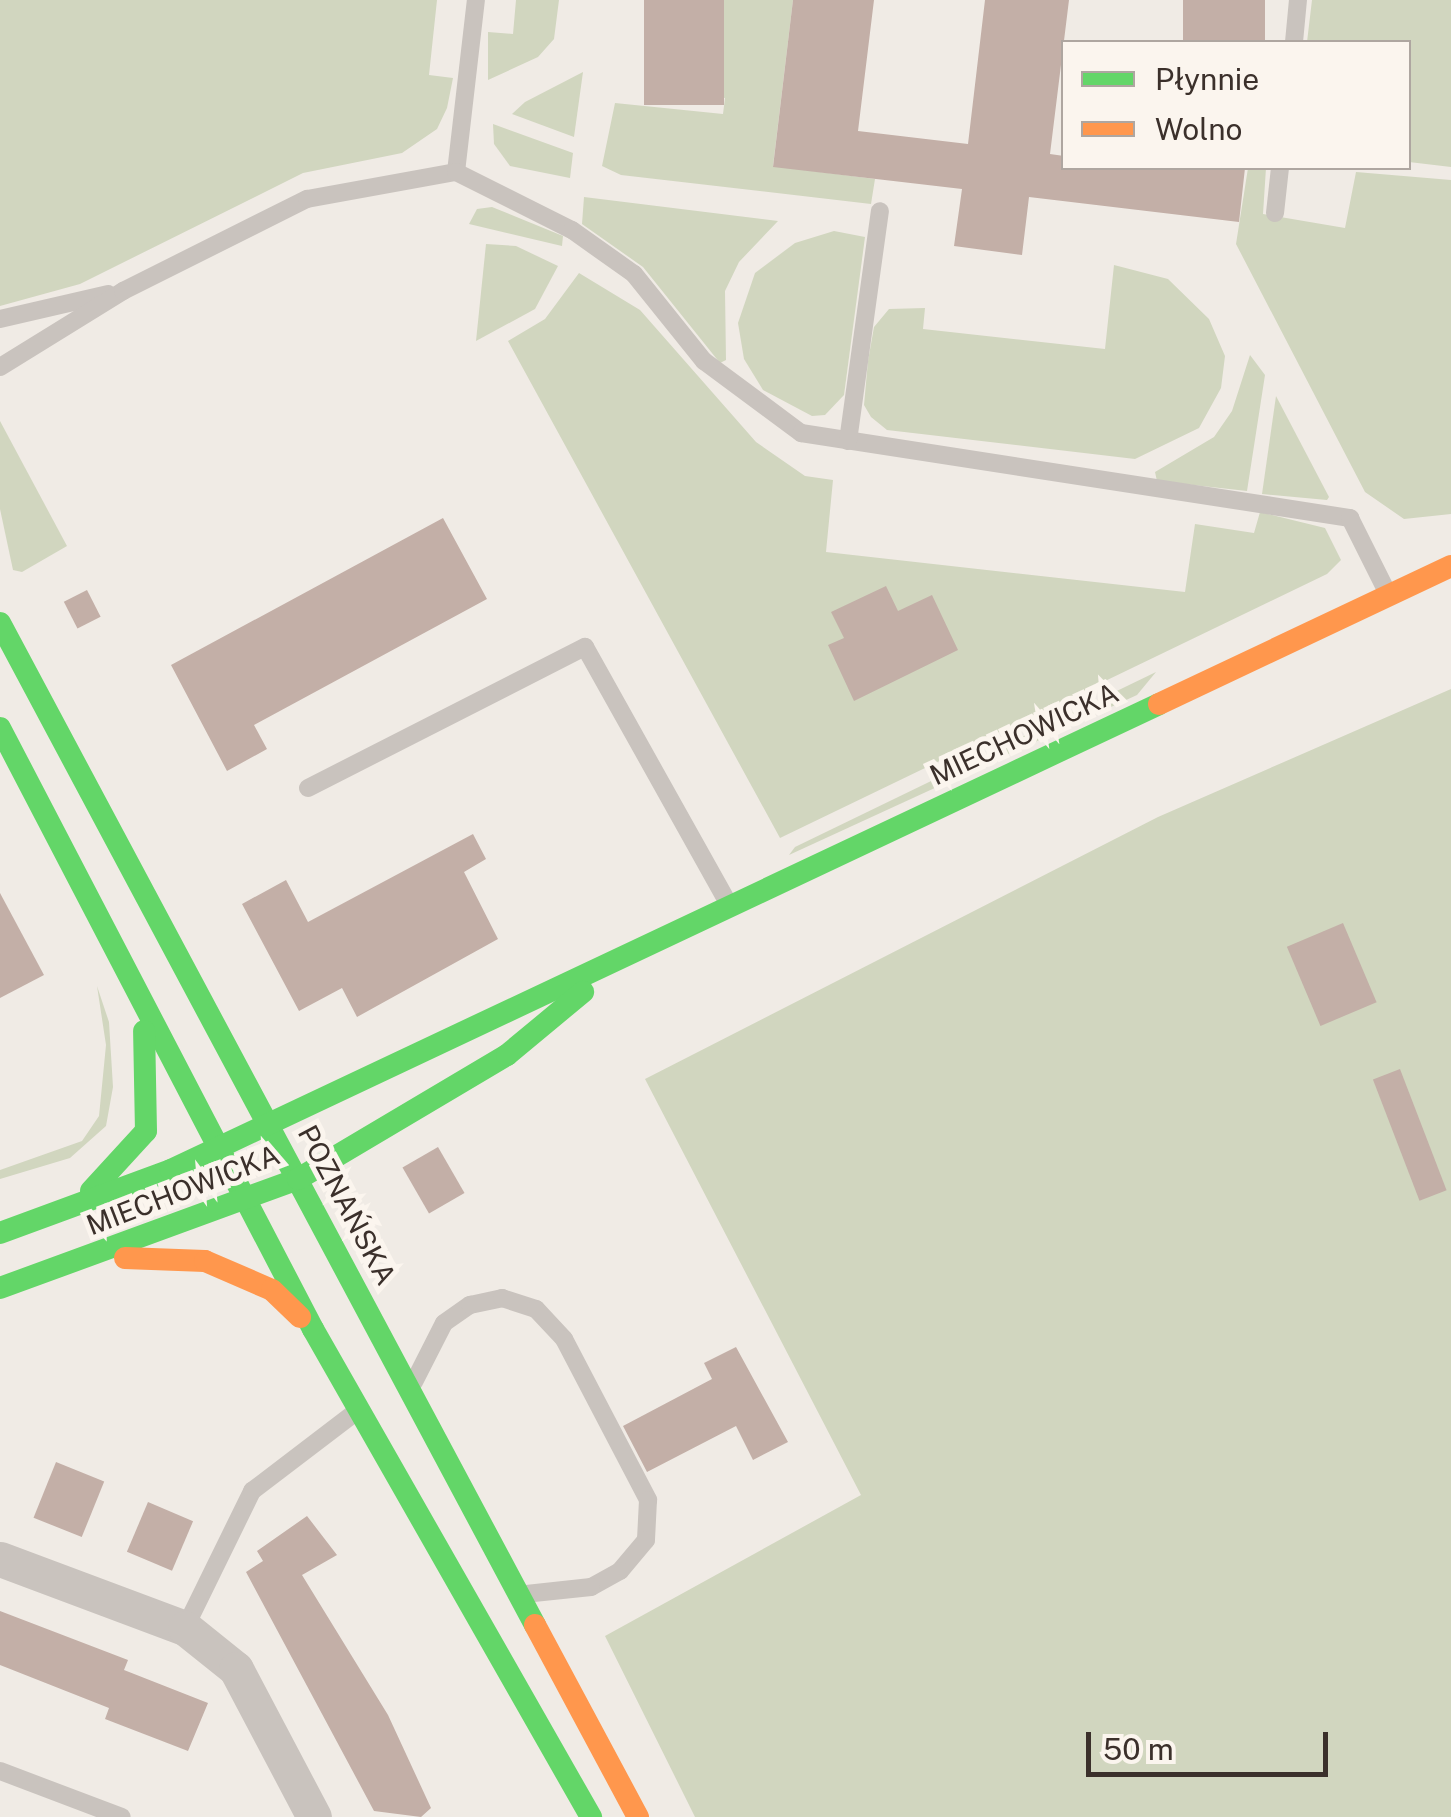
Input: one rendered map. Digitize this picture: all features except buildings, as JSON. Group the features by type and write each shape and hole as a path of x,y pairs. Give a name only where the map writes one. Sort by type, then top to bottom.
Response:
{"street":[{"name":"MIECHOWICKA","path":"0,1232 74,1207 216,1148 267,1120 624,958 1451,566"},
{"name":"POZNAŃSKA","path":"0,623 412,1387 638,1817"},
{"path":"0,728 313,1330 592,1817"},
{"name":"MIECHOWICKA","path":"0,1288 298,1179 506,1056 624,958"},
{"path":"74,1207 146,1131 142,1007"},
{"path":"62,1268 183,1254 272,1290 313,1330"},
{"path":"0,1560 185,1628 236,1669 314,1817"}],"lane":[{"path":"456,172 476,0"},
{"path":"1294,40 1298,0"},
{"path":"1276,213 1280,170"},
{"path":"0,366 123,290 307,199 456,172 572,230 634,274 704,361 761,410 800,433 1350,518 1388,595"},
{"path":"848,442 880,212"},
{"path":"0,319 123,290"},
{"path":"308,788 584,647 730,906"},
{"path":"412,1387 444,1323 470,1305 502,1298 536,1309 564,1340 648,1500 646,1540 620,1572 591,1588 522,1594"},
{"path":"185,1628 252,1492 360,1408"},
{"path":"0,1770 122,1817"}],"green space":[{"path":"0,0 437,0 429,75 453,78 447,108 437,129 402,153 303,173 80,284 0,306"},
{"path":"516,0 559,0 554,39 538,57 488,80 488,32 513,34"},
{"path":"724,0 793,0 773,166 875,179 871,204 621,175 602,166 615,103 723,114 725,98 713,96"},
{"path":"1312,0 1451,0 1451,167 1411,162 1411,40 1307,40"},
{"path":"583,72 574,137 512,114 525,102"},
{"path":"493,124 573,153 570,178 510,166 494,144"},
{"path":"1248,170 1266,170 1263,214 1345,228 1356,172 1451,180 1451,514 1404,519 1365,492 1236,244"},
{"path":"584,197 778,221 739,262 725,291 726,360 720,363 643,267 582,224"},
{"path":"492,207 563,236 562,246 469,224 477,209"},
{"path":"834,231 865,237 844,395 825,415 812,416 763,390 744,359 738,323 755,273 795,243"},
{"path":"486,244 516,246 558,266 535,309 476,341"},
{"path":"1114,265 1168,279 1209,319 1225,356 1221,388 1199,428 1135,459 887,430 871,417 864,405 868,361 874,327 889,309 925,308 923,329 1105,349"},
{"path":"579,273 640,310 756,442 805,476 833,480 826,552 1185,592 1195,524 1254,533 1260,512 1325,528 1341,560 1327,574 780,838 508,341 545,319"},
{"path":"1250,355 1265,375 1247,491 1157,481 1155,472 1214,437 1232,411"},
{"path":"1276,396 1329,497 1327,500 1262,494"},
{"path":"0,421 67,546 22,572 13,570 0,509"},
{"path":"1156,672 1137,695 789,855 795,847"},
{"path":"1451,689 1451,1817 695,1817 605,1636 861,1495 645,1079 1158,817"},
{"path":"97,986 109,1022 113,1087 106,1126 70,1158 0,1179 0,1170 82,1141 99,1116 106,1045"}],"traffic: fast":[{"path":"0,623 535,1625"},
{"path":"0,1233 171,1170 1159,704"},
{"path":"0,728 313,1329 591,1817"},
{"path":"0,1288 298,1179 507,1055 583,992"},
{"path":"91,1191 146,1131 144,1031"}],"traffic: slow":[{"path":"1159,704 1451,566"},
{"path":"125,1258 205,1261 272,1290 300,1317"},
{"path":"535,1625 638,1817"}]}
